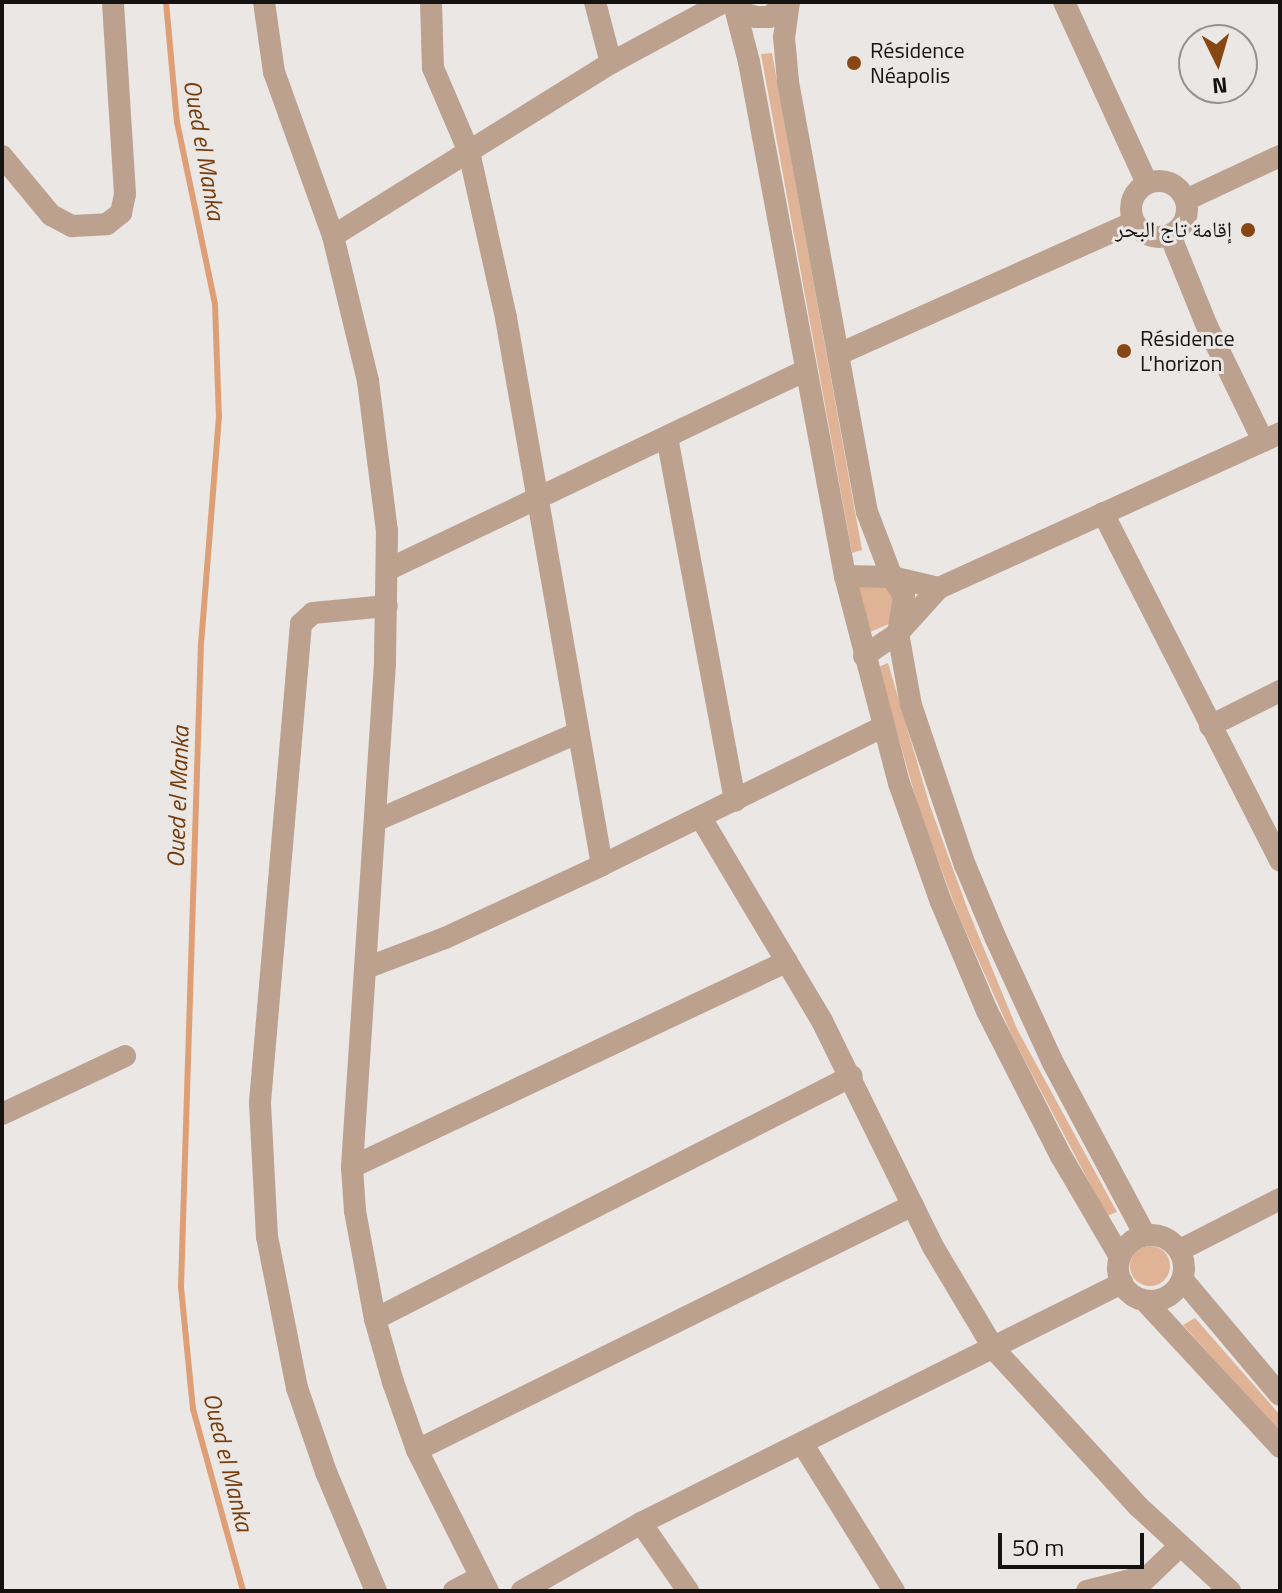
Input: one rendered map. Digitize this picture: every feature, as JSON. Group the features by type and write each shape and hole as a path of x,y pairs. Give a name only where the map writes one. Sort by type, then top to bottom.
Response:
{"street":[{"path":"2,156 51,215 72,226 107,224 121,213 125,194 113,2"},
{"path":"264,2 274,72 333,236 368,381 379,458 387,606 352,1167 355,1211 375,1319 417,1450 484,1584 454,1591"},
{"path":"431,2 433,68 469,152 506,318 602,865"},
{"path":"595,2 611,63"},
{"path":"730,3 756,17 769,17 789,2"},
{"path":"789,2 784,37 788,82 867,512 892,577 904,596 898,633 911,705 965,865 1052,1061 1145,1235"},
{"path":"1064,2 1147,183"},
{"path":"333,236 611,63 730,3"},
{"path":"730,3 749,62 845,576 882,727 941,902 987,1011 1055,1143 1120,1257 1122,1283 1128,1291 1145,1301 1280,1447"},
{"path":"1186,200 1280,156"},
{"path":"1147,183 1170,183 1186,200 1184,223 1170,235 1146,234 1134,222 1132,200 1147,183"},
{"path":"839,354 1134,222"},
{"path":"864,656 898,633 939,588 1272,437 1207,326 1170,235"},
{"path":"387,570 806,370"},
{"path":"667,437 735,801"},
{"path":"1103,513 1280,861"},
{"path":"845,576 892,577 939,588"},
{"path":"376,1591 326,1472 297,1388 267,1237 260,1102 301,624 313,613 387,606"},
{"path":"1210,726 1280,691"},
{"path":"366,968 445,938 602,865 882,727"},
{"path":"375,821 577,733"},
{"path":"701,818 852,1076 949,1277 994,1349 1139,1507 1230,1591"},
{"path":"352,1167 787,961"},
{"path":"2,1114 125,1056"},
{"path":"375,1319 852,1076"},
{"path":"1180,1250 1280,1199"},
{"path":"417,1450 913,1205"},
{"path":"1120,1257 1126,1247 1145,1235 1158,1235 1180,1250 1185,1265 1183,1280 1168,1297 1145,1301"},
{"path":"1183,1280 1280,1395"},
{"path":"522,1591 641,1523 1122,1283"},
{"path":"802,1443 894,1591"},
{"path":"641,1523 688,1591"},
{"path":"1087,1591 1139,1583 1180,1546"}],"shaded area":[{"path":"772,53 862,550 852,553 761,54"},
{"path":"882,585 892,592 897,601 891,623 868,633 858,587"},
{"path":"888,663 930,806 1017,1029 1117,1212 1107,1216 1013,1038 958,914 919,809 878,667"},
{"path":"1150,1246 1164,1252 1170,1266 1164,1280 1150,1286 1136,1280 1130,1266 1136,1252"},
{"path":"1195,1318 1280,1415 1280,1432 1183,1325"}],"waterway":[{"name":"Oued el Manka","path":"166,2 177,122 215,304 219,416 201,643 181,1287 193,1409 243,1591"}],"place":[{"name":"Résidence Néapolis","path":"854,63"},
{"name":"إقامة تاج البحر","path":"1248,230"},
{"name":"Résidence L'horizon","path":"1124,351"}]}
